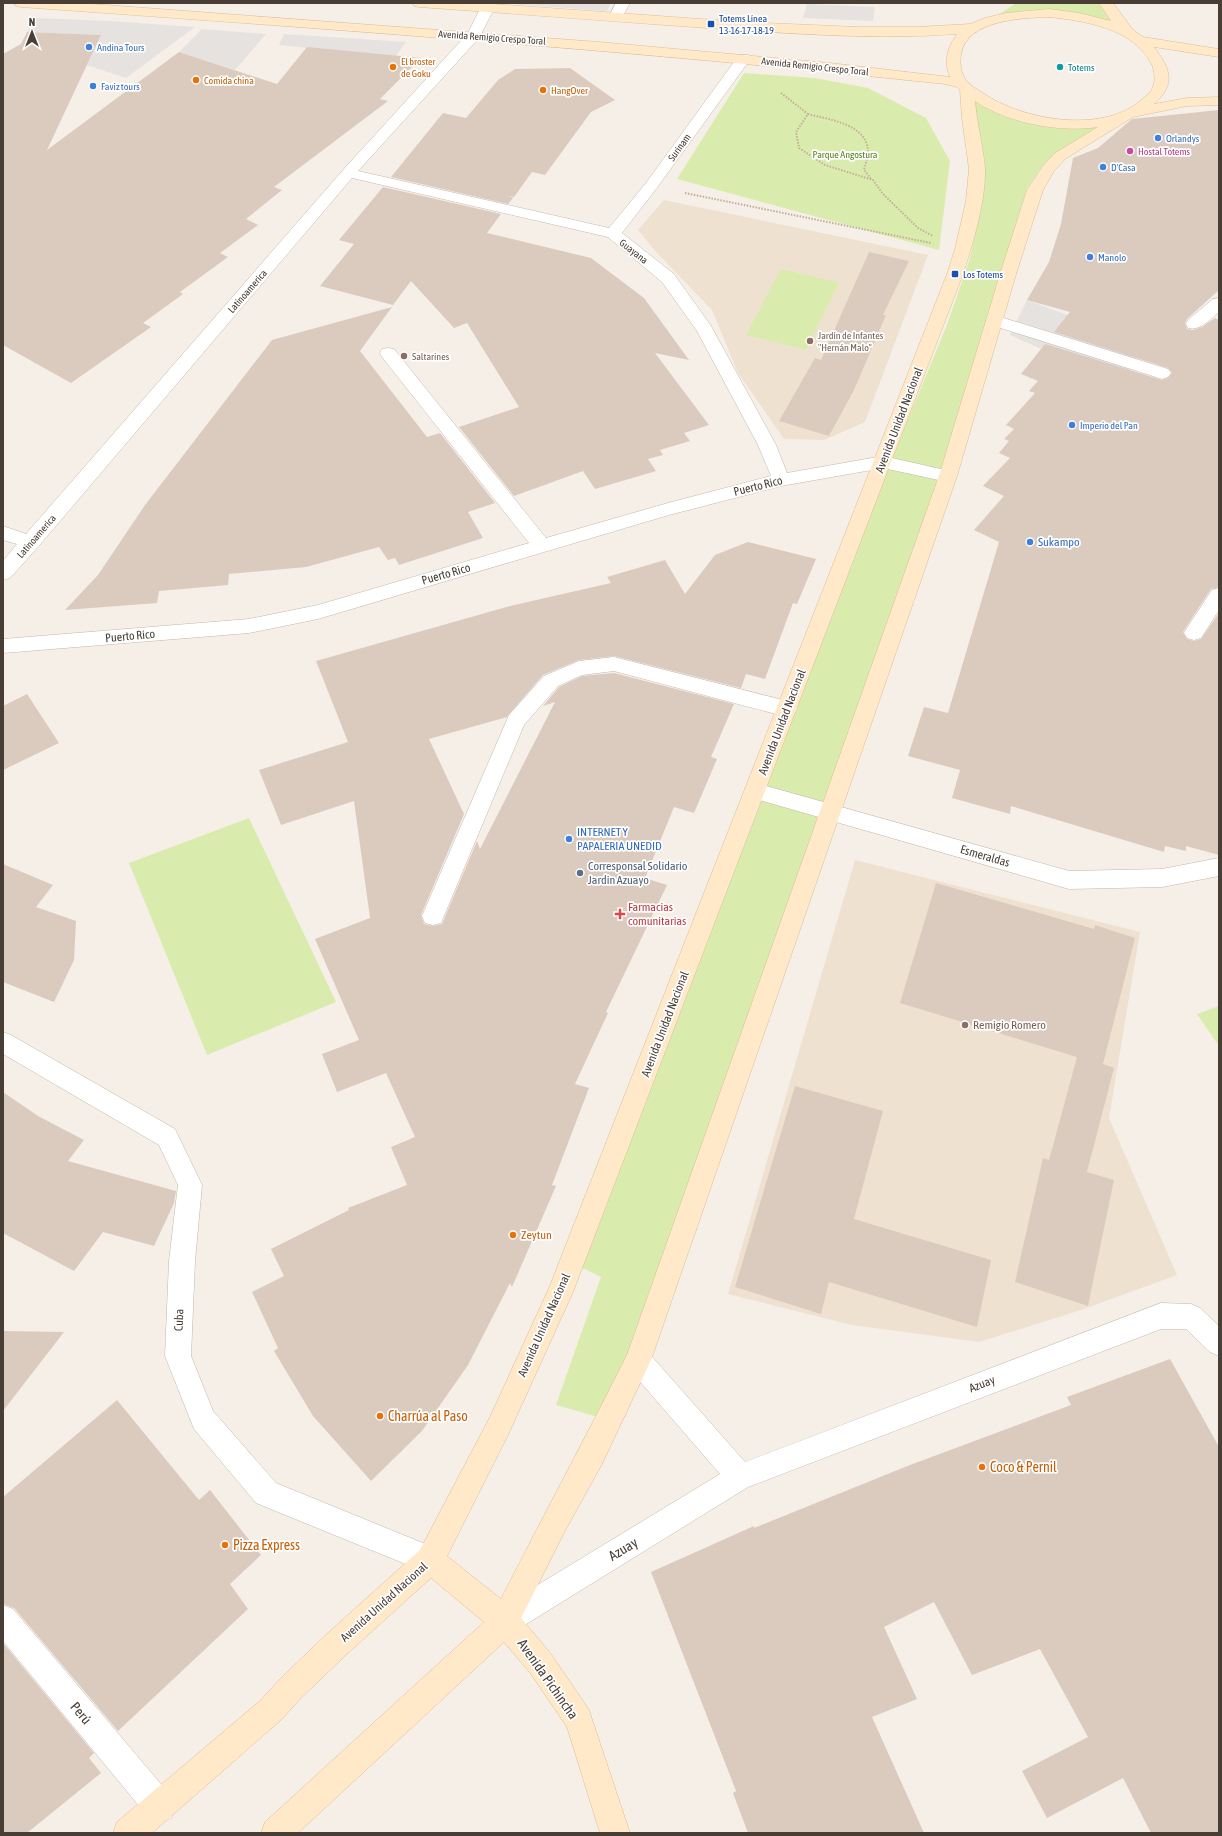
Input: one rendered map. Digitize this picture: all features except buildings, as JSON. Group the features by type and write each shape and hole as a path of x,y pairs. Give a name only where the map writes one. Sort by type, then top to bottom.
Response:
{"main road":[{"name":"Avenida Remigio Crespo Toral","path":"21,3 474,35 744,58 860,70 964,86"},
{"path":"426,3 734,25 839,30 915,32 975,28"},
{"path":"1020,3 996,19 975,28 962,38 956,46 953,55 955,74 964,86 986,104 1011,115 1040,122 1071,125 1101,123 1132,113 1187,102 1219,100"},
{"path":"276,1833 401,1719 505,1620 556,1519 592,1454 638,1360 948,476 994,320 1036,190 1048,169 1060,156 1132,113 1156,95 1160,86 1162,77 1156,58 1148,49 1133,37 1110,11 1106,3"},
{"path":"996,19 1021,14 1049,13 1078,16 1105,23 1133,37 1219,53"},
{"name":"Avenida Unidad Nacional","path":"128,1833 271,1710 291,1688 338,1643 430,1560 496,1432 560,1292 940,315 963,249 974,201 977,169 964,86"},
{"name":"Avenida Pichincha","path":"430,1560 505,1620 541,1664 578,1720 615,1833"}],"street":[{"path":"616,16 623,3"},
{"name":"Latinoamerica","path":"3,574 348,173 474,35 488,7"},
{"name":"Surinam","path":"613,234 651,186 744,58"},
{"name":"Guayana","path":"348,173 613,234 668,278 705,330 764,438 781,480"},
{"path":"1194,324 1219,302"},
{"path":"994,320 1162,373"},
{"path":"388,353 542,546"},
{"path":"883,462 948,476"},
{"name":"Puerto Rico","path":"3,646 249,626 318,612 668,509 781,480 883,462"},
{"path":"3,533 31,542"},
{"path":"1194,633 1219,594"},
{"path":"433,916 516,721 551,681 580,668 614,664 787,709"},
{"name":"Esmeraldas","path":"756,791 1069,880 1162,878 1219,867"},
{"name":"Cuba","path":"3,1042 167,1137 190,1185 182,1261 178,1356 202,1420 266,1493 430,1560"},
{"name":"Azuay","path":"505,1620 740,1477 1161,1316 1191,1318 1219,1343"},
{"path":"638,1360 740,1477"},
{"name":"Perú","path":"3,1619 160,1807"}],"path":[{"path":"761,60 782,96 808,114 856,128 864,135 868,147 864,170 883,194 918,228 942,242 963,249"},
{"path":"808,114 796,132 799,148 825,165 873,180"},
{"path":"651,186 963,249"}],"shaded area":[{"path":"498,3 611,3 607,11"},
{"path":"807,4 875,7 873,21 803,18"},
{"path":"36,18 195,27 126,78 87,65 101,35 27,32"},
{"path":"202,29 266,34 235,70 179,52"},
{"path":"284,34 406,42 395,57 279,45"},
{"name":"Jardín de Infantes \"Hernán Malo\"","path":"664,200 928,255 865,422 824,440 784,439 738,373 712,310 657,253 638,230"},
{"path":"1027,300 1145,344 1133,366 1119,383 1010,335"},
{"name":"Remigio Romero","path":"855,860 1140,932 1109,1118 1177,1275 1081,1310 979,1342 852,1325 728,1294"}],"green space":[{"path":"1016,3 1101,3 1120,28 1046,10 1020,11 997,16"},
{"name":"Parque Angostura","path":"744,73 815,78 868,88 926,118 950,161 939,250 677,179"},
{"path":"973,96 995,112 1034,124 1102,126 1053,155 1041,168 1027,188 943,472 891,460 947,325 969,261 981,210"},
{"path":"781,269 839,283 806,350 746,335"},
{"path":"888,466 941,479 828,806 764,790"},
{"path":"756,791 831,812 609,1420 556,1405 601,1277 572,1263"},
{"path":"249,818 336,1002 207,1055 129,863"},
{"path":"1219,1006 1219,1046 1197,1014"}],"place":[{"name":"Totems Línea 13-16-17-18-19","path":"711,24"},
{"name":"Andina Tours","path":"89,47"},
{"name":"El broster de Goku","path":"393,67"},
{"name":"Totems","path":"1060,67"},
{"name":"Comida china","path":"196,80"},
{"name":"Faviz tours","path":"93,86"},
{"name":"HangOver","path":"543,90"},
{"name":"Orlandys","path":"1158,138"},
{"name":"Hostal Totems","path":"1130,151"},
{"name":"D'Casa","path":"1103,167"},
{"name":"Manolo","path":"1090,257"},
{"name":"Los Totems","path":"955,274"},
{"name":"Jardín de Infantes \"Hernán Malo\"","path":"810,341"},
{"name":"Saltarines","path":"404,356"},
{"name":"Imperio del Pan","path":"1072,425"},
{"name":"Sukampo","path":"1030,542"},
{"name":"INTERNET Y PAPALERIA UNEDID","path":"569,839"},
{"name":"Corresponsal Solidario Jardin Azuayo","path":"580,873"},
{"name":"Farmacias comunitarias","path":"620,914"},
{"name":"Remigio Romero","path":"965,1025"},
{"name":"Zeytun","path":"513,1235"},
{"name":"Charrúa al Paso","path":"380,1416"},
{"name":"Coco & Pernil","path":"982,1467"},
{"name":"Pizza Express","path":"225,1545"}]}
